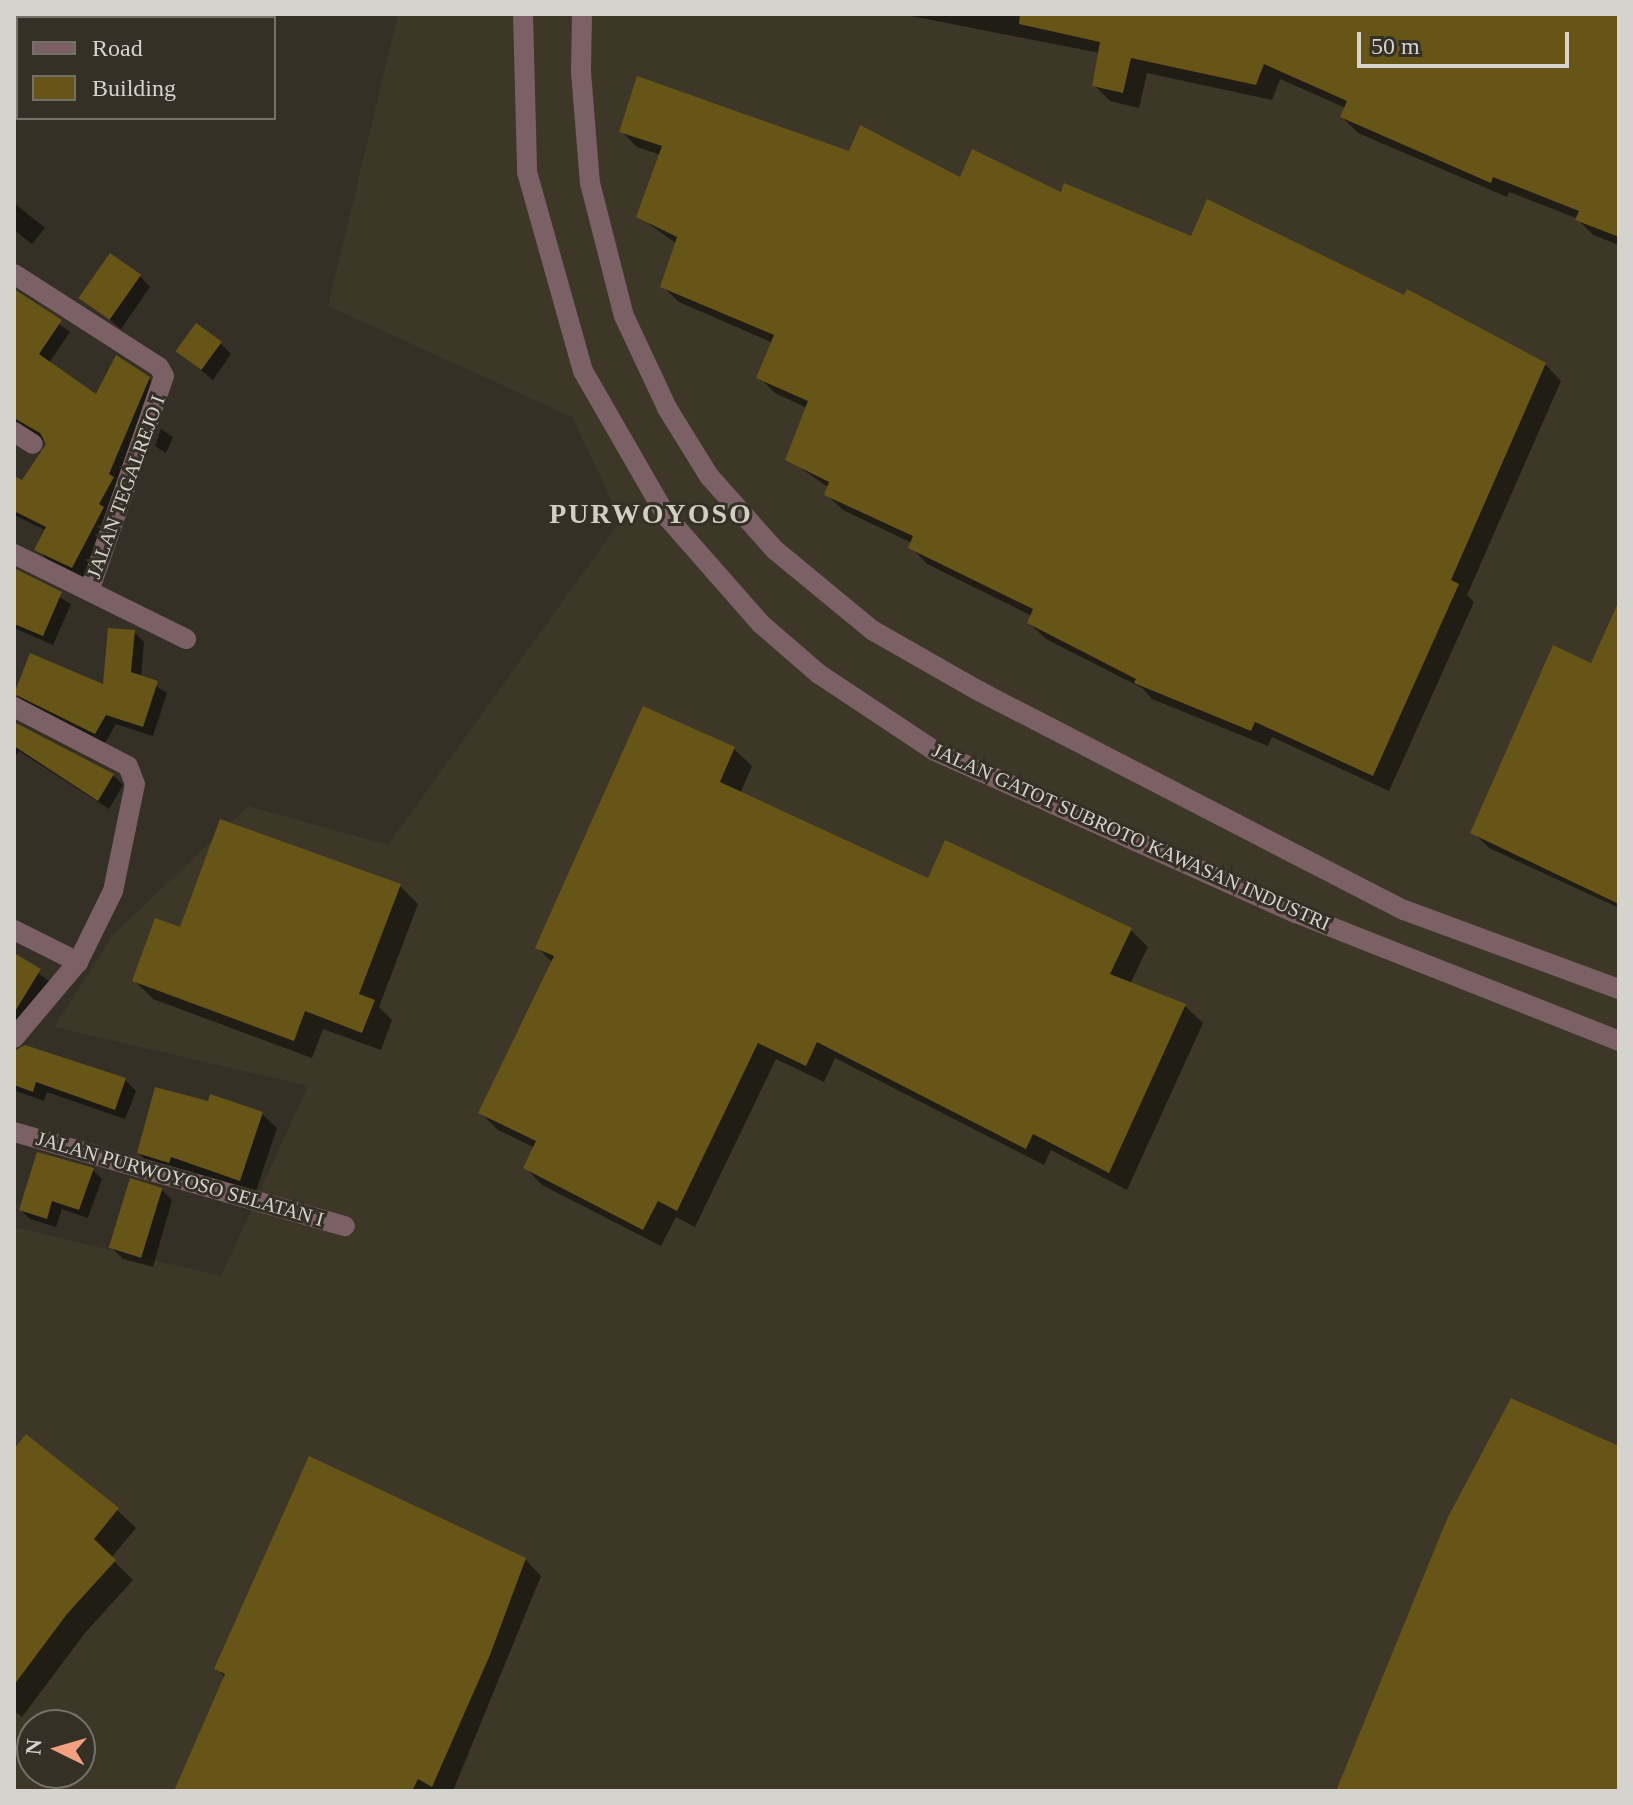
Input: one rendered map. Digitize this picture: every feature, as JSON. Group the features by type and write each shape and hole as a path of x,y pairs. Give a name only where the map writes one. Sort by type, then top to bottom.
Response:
{"street":[{"name":"JALAN GATOT SUBROTO KAWASAN INDUSTRI","path":"523,14 527,172 583,371 667,517 761,624 819,674 935,751 1296,913 1619,1041"},
{"path":"582,14 581,72 590,183 624,316 667,408 709,476 775,550 872,630 979,691 1404,910 1619,989"},
{"name":"JALAN TEGALREJO I","path":"14,274 159,367 164,376 90,589"},
{"path":"14,432 33,444"},
{"name":"JALAN TEGALREJO I","path":"14,554 186,639"},
{"path":"14,707 128,766 134,774 113,891 78,962 14,1038"},
{"path":"14,930 78,962"},
{"name":"JALAN PURWOYOSO SELATAN I","path":"14,1132 345,1226"}],"shaded area":[{"path":"398,14 1619,14 1619,1791 14,1791 14,1227 221,1276 308,1086 54,1027 113,935 248,806 388,845 621,520 572,417 328,306"}],"building":[{"path":"1020,14 1619,14 1619,237 1575,220 1579,211 1493,177 1491,183 1340,117 1347,101 1264,64 1256,85 1131,58 1123,93 1092,86 1100,42 1019,24"},
{"path":"637,76 849,151 860,125 960,177 972,149 1061,192 1064,183 1191,236 1207,199 1404,295 1407,289 1546,363 1451,580 1459,584 1373,776 1255,722 1251,731 1134,683 1136,679 1027,623 1033,609 908,548 913,536 824,495 829,482 785,460 808,401 756,378 774,335 660,287 677,237 636,217 662,146 619,132"},
{"path":"110,253 141,275 110,320 78,298"},
{"path":"14,289 62,320 39,354 96,394 116,355 150,377 109,474 114,477 99,504 104,507 72,568 34,550 46,527 14,511 14,476 22,480 46,444 40,433 14,418"},
{"path":"196,323 222,342 201,370 175,351"},
{"path":"14,568 62,592 43,636 14,624"},
{"path":"1619,601 1619,904 1470,833 1553,645 1591,663"},
{"path":"108,628 135,630 131,672 158,681 143,727 106,715 95,734 14,694 30,653 103,684"},
{"path":"643,706 735,747 720,782 928,878 945,840 1132,928 1110,974 1186,1004 1109,1173 1033,1134 1026,1149 817,1042 806,1066 758,1043 677,1211 658,1201 643,1230 523,1168 536,1141 478,1113 554,956 535,948"},
{"path":"14,722 114,774 98,801 14,746"},
{"path":"220,819 401,884 359,994 375,1000 362,1033 305,1011 294,1041 132,981 155,918 180,927"},
{"path":"14,953 41,969 14,1013"},
{"path":"25,1045 126,1078 115,1110 36,1082 33,1092 14,1085 14,1051"},
{"path":"155,1087 208,1101 210,1094 263,1112 240,1181 171,1157 169,1163 137,1153"},
{"path":"37,1152 94,1168 79,1210 52,1201 47,1219 19,1210"},
{"path":"130,1178 163,1188 141,1258 109,1248"},
{"path":"1511,1398 1619,1446 1619,1791 1336,1791 1447,1519"},
{"path":"26,1434 119,1508 94,1539 116,1560 67,1614 14,1685 14,1449"},
{"path":"309,1456 526,1558 490,1655 432,1787 418,1779 412,1791 174,1791 225,1674 214,1669"}],"district":[{"name":"PURWOYOSO","path":"651,514"}]}
